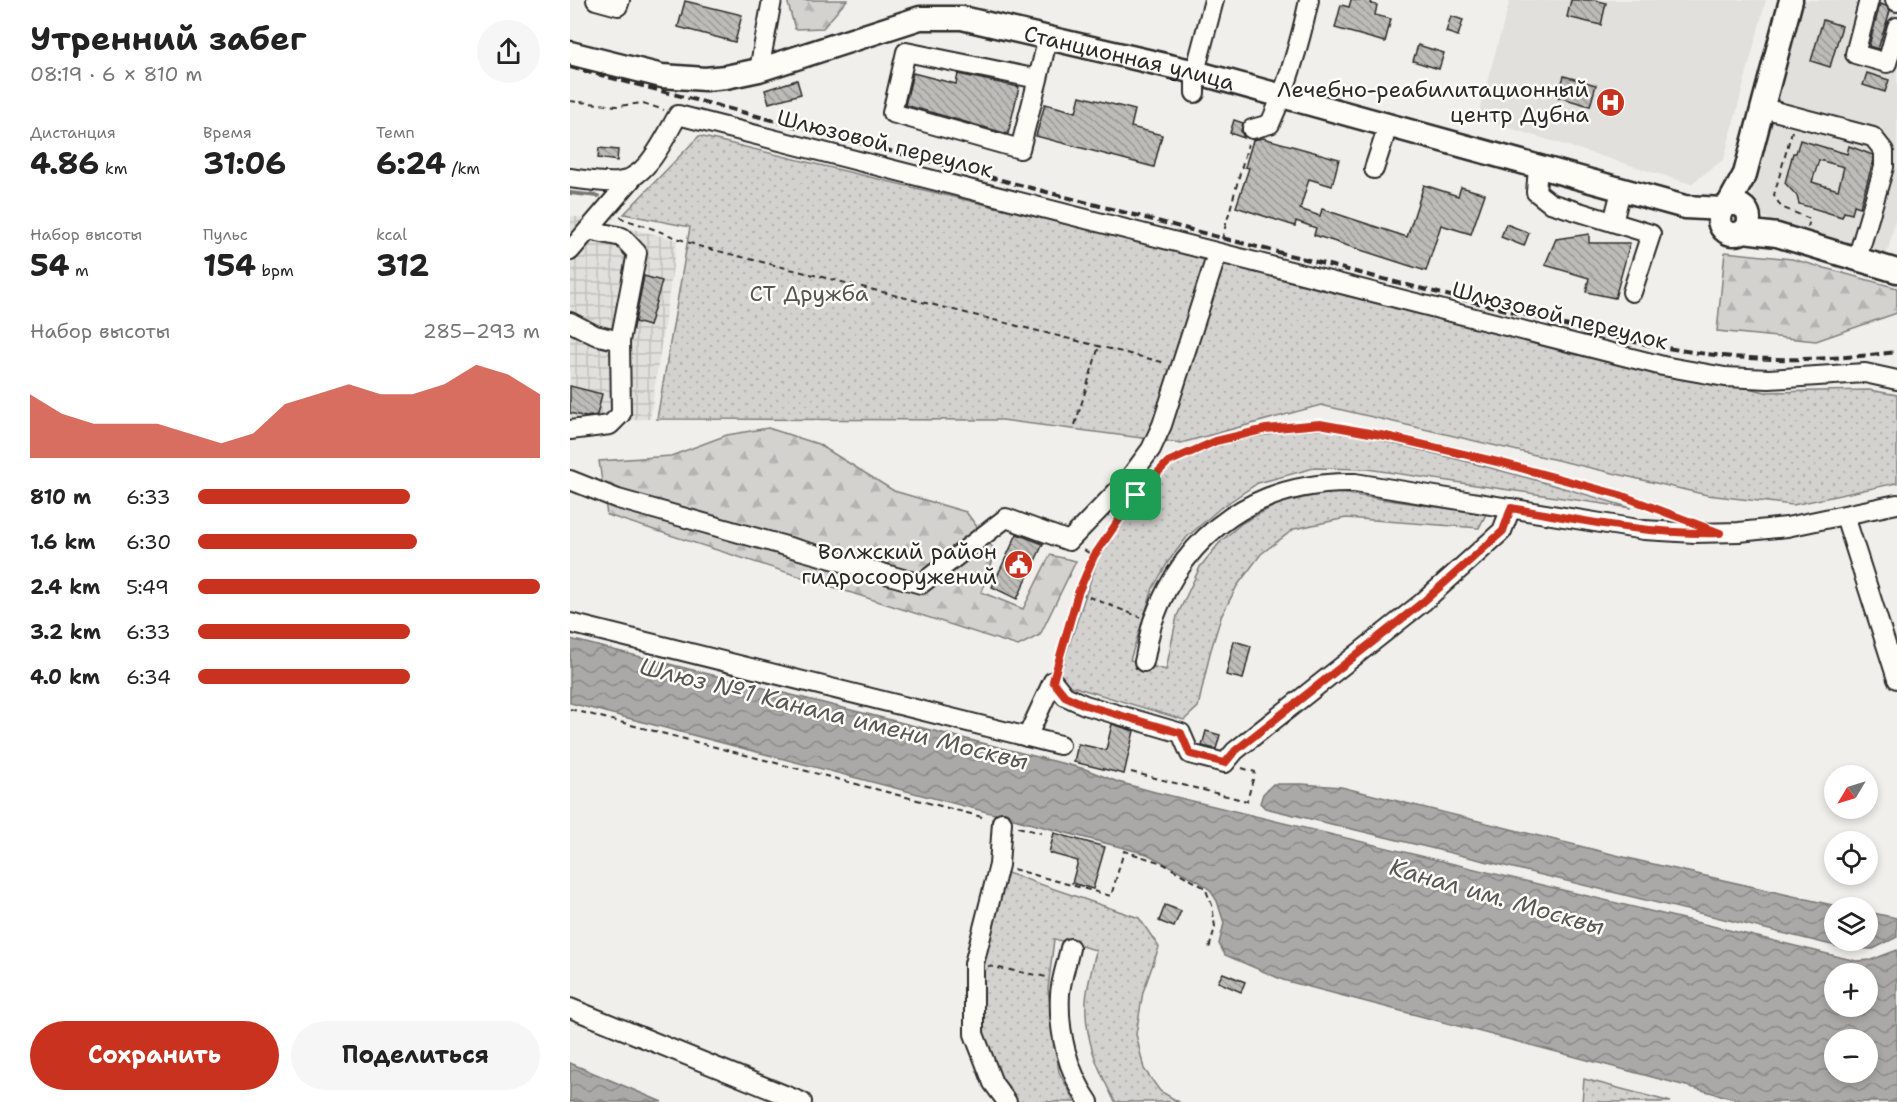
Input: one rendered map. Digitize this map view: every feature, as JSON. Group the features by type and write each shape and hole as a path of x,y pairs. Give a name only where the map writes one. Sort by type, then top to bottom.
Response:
{"main road":[{"path":"1735,216 1791,0"},
{"name":"Станционная улица","path":"570,53 662,76 684,79 726,77 759,70 920,18 962,18 1048,37 1195,82 1283,97 1621,191 1685,207 1735,216 1777,235 1897,271"}],"street":[{"path":"599,0 618,6 620,0"},
{"path":"759,70 772,0"},
{"path":"1195,82 1214,0"},
{"path":"1252,129 1270,124 1283,97 1309,0"},
{"path":"1869,0 1855,54 1887,63 1897,27"},
{"path":"1038,79 906,52 892,113 1020,149 1038,79 1048,37"},
{"path":"1763,108 1873,137 1884,151 1884,167 1857,259"},
{"path":"570,251 635,175 651,160 678,115"},
{"name":"Шлюзовой переулок","path":"678,115 1663,366 1725,377 1769,379 1865,373 1897,381"},
{"path":"1374,169 1388,126"},
{"path":"1538,168 1536,192 1550,203 1651,234 1632,292"},
{"path":"570,178 620,182 635,175"},
{"path":"1613,222 1621,191"},
{"path":"570,430 610,425 621,414 620,341 637,253 622,237 588,230"},
{"path":"570,480 618,499 921,584 1006,518 1070,541 1128,480 1151,449 1162,425 1217,254"},
{"path":"570,322 595,335 620,341"},
{"path":"1144,662 1152,623 1164,594 1191,551 1207,535 1252,504 1301,486 1318,483 1355,483 1644,530 1695,534 1787,527 1897,504"},
{"path":"1026,737 1053,681 1065,696 1085,705 1181,733 1190,754 1225,763 1235,751 1423,602 1503,531 1511,508"},
{"path":"1845,516 1897,679"},
{"path":"570,623 1060,746"},
{"path":"1002,822 999,865 974,964 974,1034 993,1083 1006,1102"},
{"path":"1070,948 1060,992 1060,1020 1063,1044 1071,1068 1089,1102"},
{"path":"570,1008 802,1102"}],"path":[{"path":"570,101 617,106 643,103 678,115"},
{"path":"1796,116 1774,195 1781,207 1810,219 1807,230"},
{"path":"1217,254 1252,129"},
{"path":"609,205 623,219 698,246 1181,366"},
{"path":"1075,425 1099,346"},
{"path":"1144,487 1168,462 1216,441 1266,429 1320,424 1386,436 1502,463 1620,495 1675,516"},
{"path":"1053,681 1078,593 1094,556 1136,495"},
{"path":"1078,593 1145,619"},
{"path":"570,709 1041,833"},
{"path":"1131,772 1247,801 1255,772 1225,763"},
{"path":"999,865 1111,896 1124,851 1162,863 1205,888 1212,905 1215,927 1209,949"},
{"path":"974,964 1053,978"}],"shaded area":[{"name":"Лечебно-реабилитационный центр Дубна","path":"1510,0 1766,0 1724,159 1691,184 1477,118"},
{"path":"1798,0 1897,0 1897,213 1886,258 1771,223 1756,209 1752,193 1753,172"},
{"path":"570,216 597,220 677,240 650,419 570,422"}],"green space":[{"path":"787,0 847,0 823,28 795,29"},
{"name":"СТ Дружба","path":"699,136 1765,392 1869,390 1897,395 1897,483 1793,505 1707,495 1321,405 1181,443 1002,420 657,419 690,227 624,214"},
{"path":"1734,212 1742,220 1734,228 1726,220"},
{"path":"1725,252 1792,259 1897,288 1897,313 1816,341 1717,331"},
{"path":"768,428 818,444 894,491 966,512 996,552 981,592 1023,609 1050,555 1076,561 1040,635 1018,646 607,515 599,461 671,456 727,435"},
{"path":"1330,429 1406,446 1631,508 1367,469 1314,468 1258,483 1219,509 1187,537 1168,562 1153,588 1130,660 1166,670 1177,616 1200,567 1221,541 1242,523 1280,503 1333,492 1486,514 1479,528 1346,518 1294,529 1261,554 1237,586 1221,617 1198,707 1184,720 1061,683 1060,672 1099,555 1135,499 1168,464 1228,442 1281,432"},
{"path":"993,868 1139,918 1159,947 1143,992 1136,1034 1144,1069 1160,1091 1179,1102 1116,1102 1114,1100 1098,1065 1087,1028 1087,995 1096,950 1054,939 1048,989 1053,1028 1059,1072 1075,1102 998,1102 973,1043"},
{"path":"1584,1079 1671,1102 1582,1102"}],"water":[{"path":"570,639 1085,769 1118,782 1155,792 1856,961 1871,960 1897,950 1897,1102 1747,1102 1283,980 1225,955 1219,944 1224,923 1217,901 1210,890 1198,881 1147,854 570,703"},
{"path":"1273,784 1341,787 1640,861 1824,903 1824,943 1265,808 1260,803 1263,794"},
{"path":"1878,914 1897,918 1897,937 1878,946"},
{"path":"570,1063 662,1102 570,1102"}],"building":[{"path":"1351,0 1372,0 1371,4 1377,5 1375,15 1391,19 1385,42 1335,28 1341,5 1349,7"},
{"path":"1571,0 1595,0 1606,3 1601,25 1567,17"},
{"path":"685,1 742,15 735,42 678,27"},
{"path":"1880,4 1886,6 1890,11 1878,49 1869,46"},
{"path":"1451,16 1463,20 1458,36 1446,32"},
{"path":"1823,20 1842,26 1830,67 1811,61"},
{"path":"1418,45 1444,53 1439,69 1413,61"},
{"path":"913,73 956,84 958,74 1019,87 1008,134 905,105"},
{"path":"1867,73 1889,80 1885,92 1863,85"},
{"path":"1564,76 1596,85 1590,106 1558,97"},
{"path":"797,80 801,94 769,103 765,90"},
{"path":"1080,96 1135,110 1131,127 1162,135 1154,167 1036,136 1045,104 1076,112"},
{"path":"1234,120 1243,123 1241,131 1244,138 1230,133"},
{"path":"1263,138 1339,159 1332,186 1309,179 1300,209 1320,216 1322,209 1407,237 1424,185 1458,196 1461,187 1485,194 1471,234 1441,225 1426,271 1314,235 1316,228 1296,221 1295,226 1236,207 1249,168 1245,167 1253,140"},
{"path":"1800,140 1847,154 1849,146 1873,155 1860,207 1854,205 1852,214 1844,212 1842,217 1799,204 1797,196 1785,183 1793,153 1796,153","holes":["1819,160 1844,167 1838,190 1812,182"]},
{"path":"599,148 618,150 617,161 598,158"},
{"path":"1506,224 1529,233 1524,246 1501,237"},
{"path":"1589,234 1589,243 1630,243 1615,298 1586,292 1589,278 1545,265 1556,239"},
{"path":"644,276 662,281 649,326 635,322"},
{"path":"570,386 602,394 597,415 586,417 570,413"},
{"name":"Волжский район гидросооружений","path":"1017,534 1043,544 1017,599 992,587"},
{"path":"1234,641 1251,646 1243,679 1226,675"},
{"path":"1112,724 1134,731 1124,774 1074,762 1078,744 1106,750"},
{"path":"1206,731 1220,735 1216,749 1202,746"},
{"path":"1054,833 1105,847 1093,889 1072,883 1078,861 1049,853"},
{"path":"1165,905 1181,911 1174,927 1159,921"},
{"path":"1223,973 1245,982 1241,992 1218,982"}],"waterway":[{"path":"570,193 598,196"}],"railway":[{"path":"570,67 1222,238 1620,339 1671,349 1745,358 1832,358 1897,352"}],"place":[{"name":"Лечебно-реабилитационный центр Дубна","path":"1610,102"},
{"name":"Волжский район гидросооружений","path":"1018,564"}],"route":[{"path":"1320,424 1386,436 1502,463 1620,495 1720,533 1695,534 1644,530 1511,508 1503,531 1423,602 1235,751 1225,763 1190,754 1181,733 1085,705 1065,696 1053,681 1078,593 1094,556 1136,495 1168,462 1216,441 1266,429 1320,424"}],"water label":[{"name":"Шлюз №1 Канала имени Москвы","path":"834,714"},
{"name":"Канал им. Москвы","path":"1497,897"}]}
